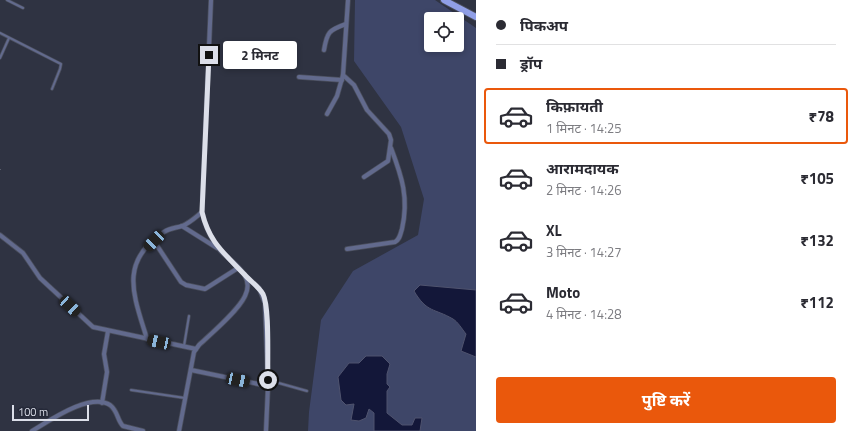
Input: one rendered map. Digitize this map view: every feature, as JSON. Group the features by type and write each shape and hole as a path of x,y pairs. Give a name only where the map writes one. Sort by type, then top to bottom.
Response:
{"main road":[{"path":"444,0 476,17"}],"street":[{"path":"211,0 202,212 209,231 219,249"},
{"path":"327,114 337,96 343,75 348,0"},
{"path":"324,50 328,33 333,29 346,24"},
{"path":"343,75 354,84 367,110 389,134 390,146 388,161 364,177"},
{"path":"299,78 342,80"},
{"path":"348,249 395,242 399,239 405,214 405,195 402,176 390,146"},
{"path":"147,339 135,298 133,277 138,259 166,230 182,226 202,212"},
{"path":"182,226 219,249 259,288 264,297 266,310 268,380 266,431"},
{"path":"0,235 23,253 40,278 89,324 97,329 196,349"},
{"path":"154,241 181,282 186,286 202,289 210,288 238,268"},
{"path":"179,431 196,349 243,300 248,286 244,275"},
{"path":"102,403 107,372 104,354 108,331"},
{"path":"191,370 268,386"},
{"path":"32,431 74,408 102,403 114,409 123,426 143,431"}],"lane":[{"path":"7,0 23,8"},
{"path":"0,33 61,64 52,88"},
{"path":"0,58 9,38"},
{"path":"184,347 189,316"},
{"path":"268,380 307,391"},
{"path":"131,390 186,398"}],"shaded area":[{"path":"355,0 435,0 453,12 424,12 424,52 464,52 464,20 476,28 476,431 308,431 309,412 321,320 353,271 418,235 424,199 401,127 354,61"},
{"path":"420,285 476,290 476,357 461,351 466,334 457,322 427,307 419,298 414,291"},
{"path":"366,356 382,356 390,364 387,374 387,384 390,387 387,391 387,413 402,425 412,425 415,418 422,418 420,431 374,431 374,413 369,409 366,418 359,421 351,420 354,404 346,405 341,400 338,377 349,363 359,363"}],"route":[{"path":"209,55 202,212 211,237 219,249 259,288 264,297 266,310 268,380"}]}
